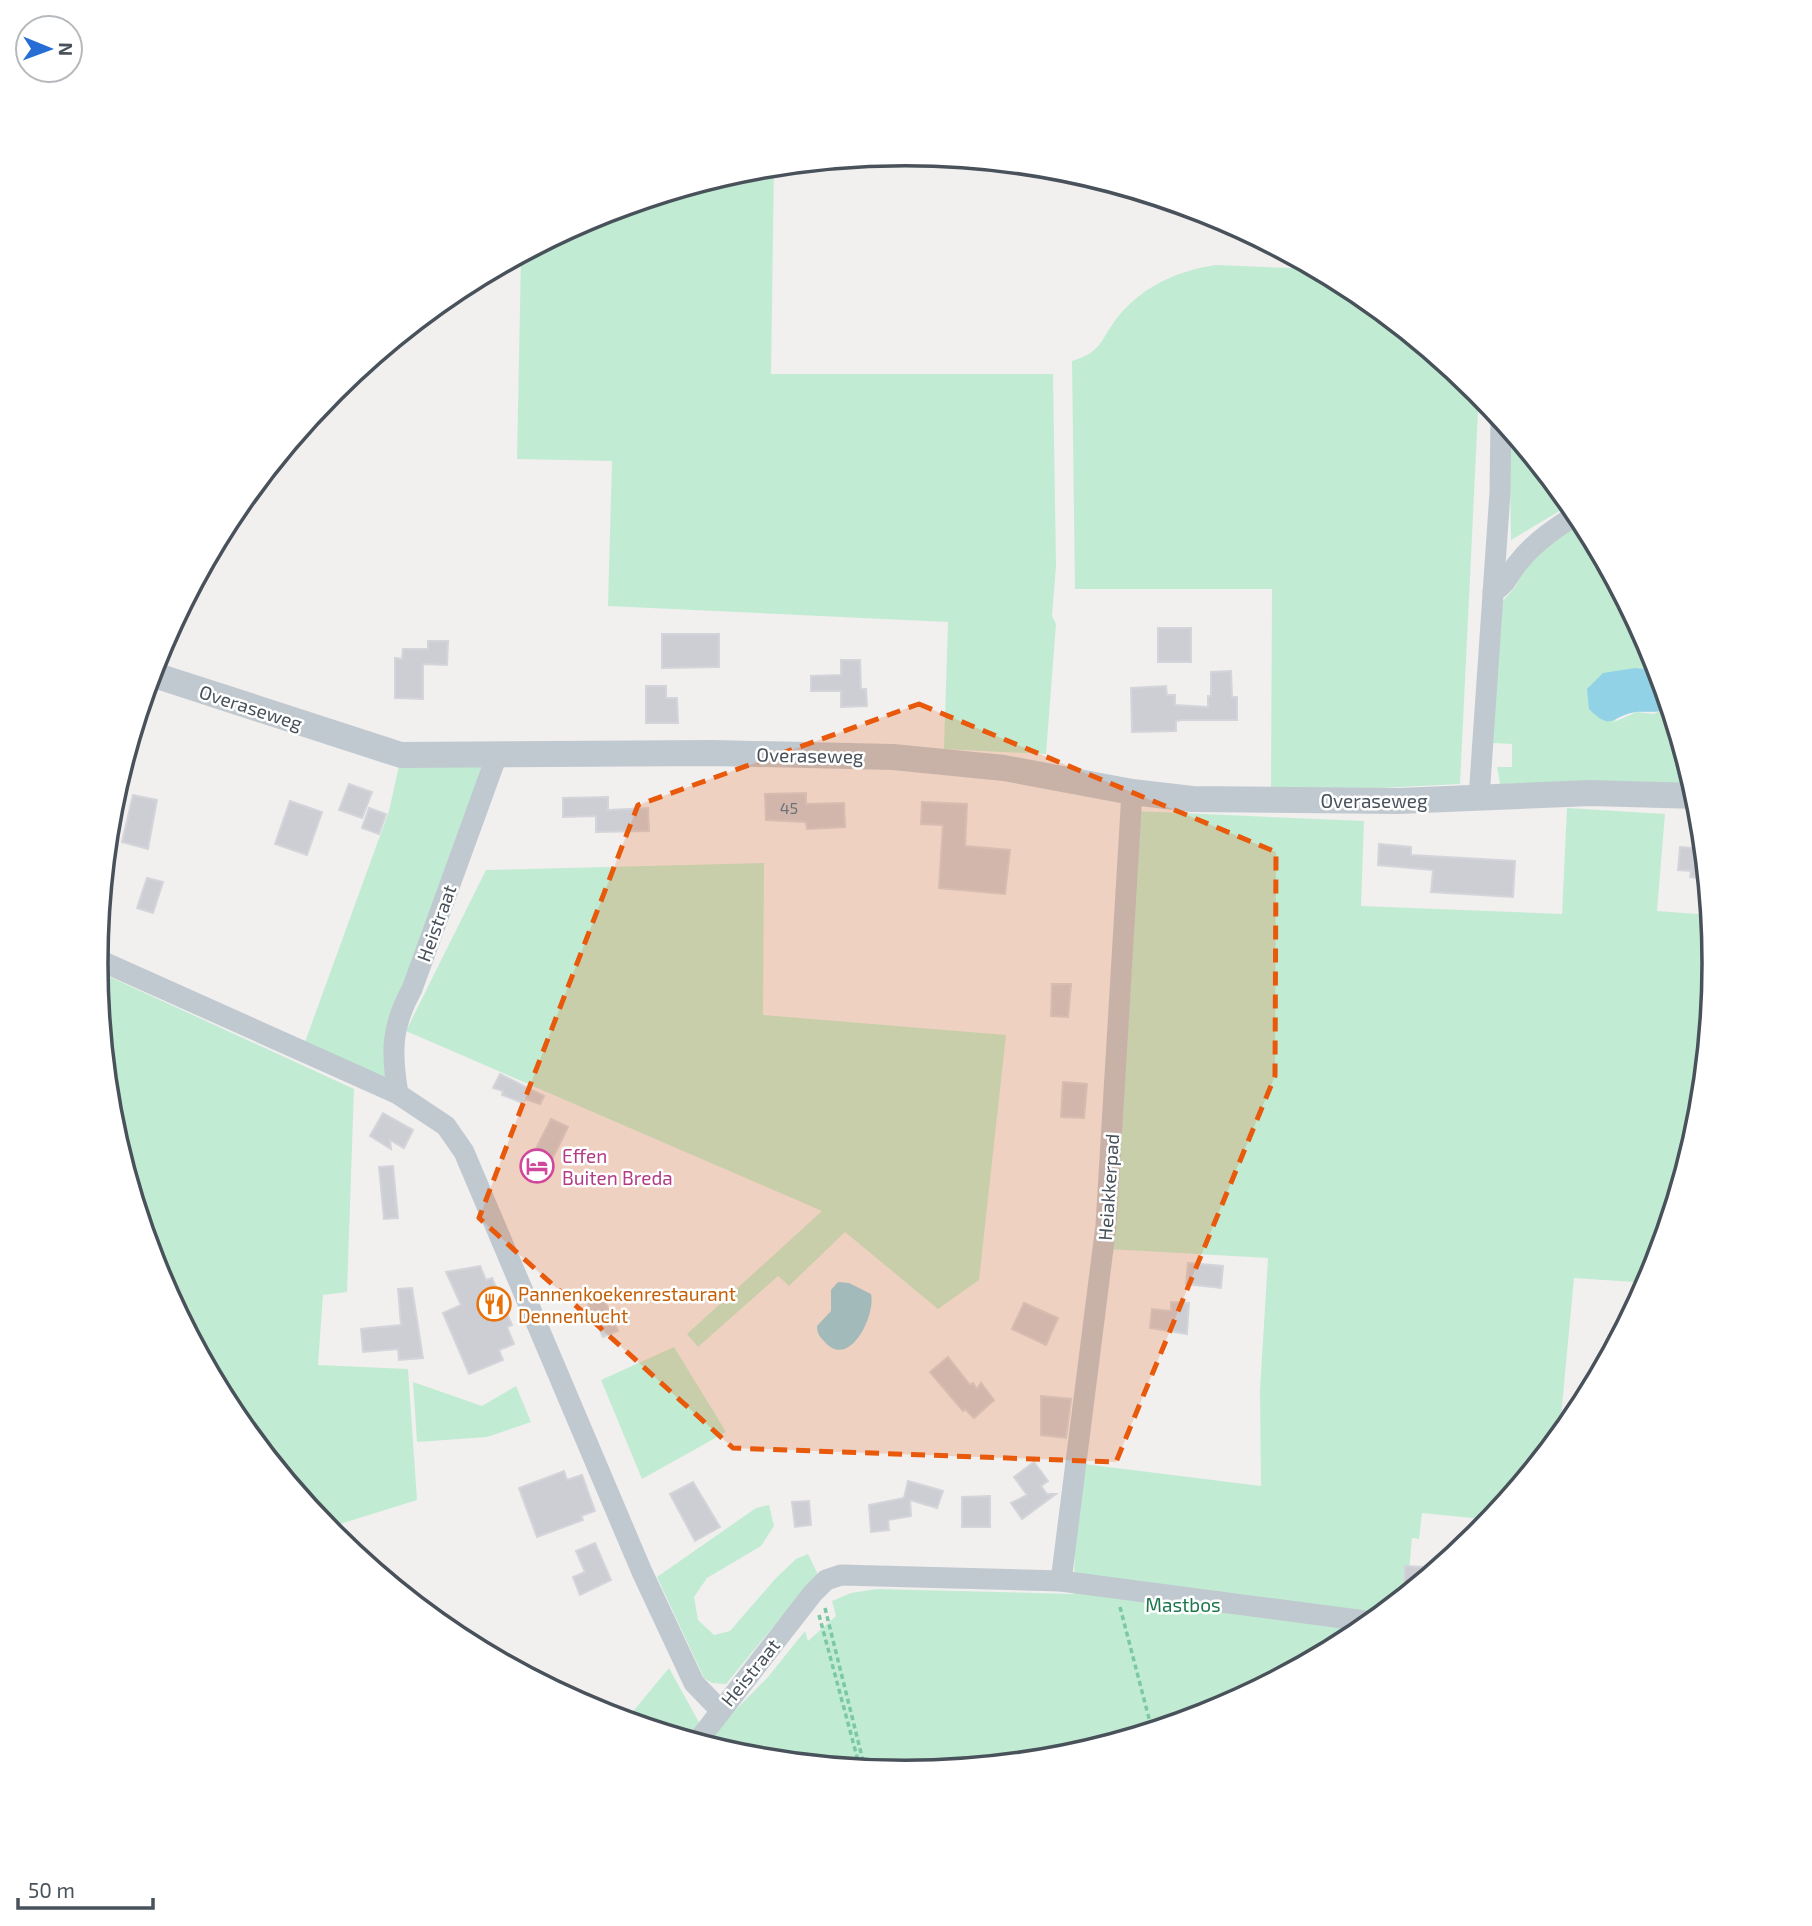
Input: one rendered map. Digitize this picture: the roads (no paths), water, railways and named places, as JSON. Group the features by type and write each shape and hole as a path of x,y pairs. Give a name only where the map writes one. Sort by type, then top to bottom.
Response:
{"street":[{"path":"1479,798 1500,431"},
{"path":"1493,592 1504,586 1517,563 1537,544 1569,520"},
{"name":"Overaseweg","path":"162,678 401,755 713,753 892,757 1027,771 1132,792 1192,799 1398,801 1591,793 1685,796"},
{"name":"Heistraat","path":"398,1094 393,1060 397,1017 412,989 497,755"},
{"name":"Heiakkerpad","path":"1061,1581 1106,1225 1132,792"},
{"name":"Heistraat","path":"108,964 398,1094 446,1126 464,1152 642,1572 694,1683 721,1712 826,1580 841,1575 1061,1581"},
{"path":"1061,1581 1358,1620"},
{"path":"704,1734 721,1712"}],"water":[{"path":"1635,668 1647,670 1662,710 1636,712 1612,721 1603,720 1589,709 1587,689 1603,673"},
{"path":"838,1282 849,1283 871,1294 865,1327 851,1345 842,1350 833,1349 824,1341 817,1328 831,1311 831,1290"}],"place":[{"name":"Effen Buiten Breda","path":"537,1166"},
{"name":"Pannenkoekenrestaurant Dennenlucht","path":"494,1304"}],"park label":[{"name":"Mastbos","path":"1183,1604"}]}
